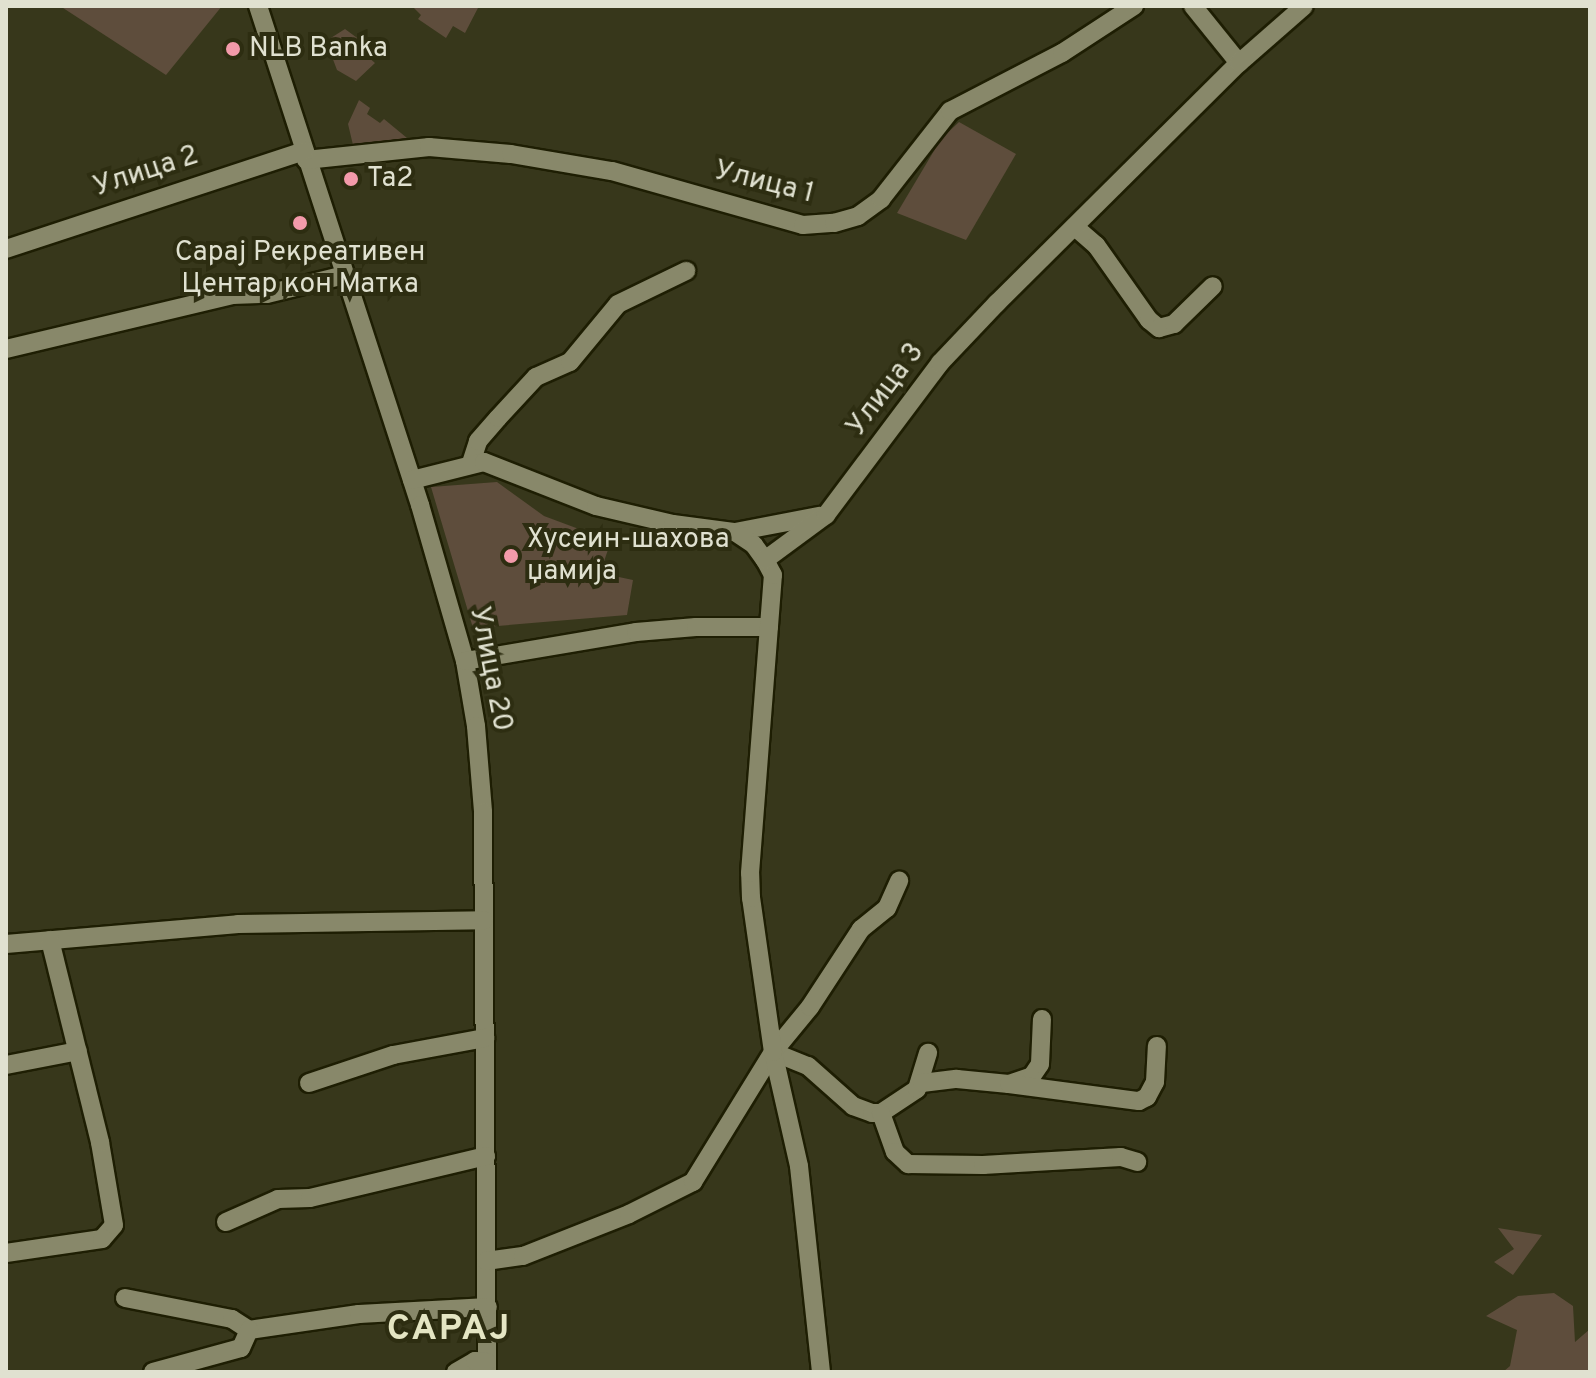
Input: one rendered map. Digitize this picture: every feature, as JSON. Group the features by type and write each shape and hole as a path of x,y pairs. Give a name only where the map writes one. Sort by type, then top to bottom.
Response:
{"street":[{"name":"Улица 20","path":"258,6 412,480 465,661 476,726 483,812 487,1367"},
{"name":"Улица 1","path":"305,156 429,147 511,154 612,171 803,225 834,223 858,216 881,199 911,164 937,123 953,109 1062,53 1134,6"},
{"path":"1193,6 1239,63"},
{"name":"Улица 3","path":"765,560 826,515 940,363 1239,63 1304,6"},
{"name":"Улица 2","path":"6,249 305,156"},
{"path":"1075,227 1096,245 1149,320 1159,328 1174,324 1213,286"},
{"path":"471,463 478,441 536,377 570,362 618,304 686,271"},
{"path":"6,349 232,295 267,294 345,275"},
{"path":"412,480 471,463 497,465 551,490 608,509 673,524 735,532 826,515"},
{"path":"735,532 754,545 773,575 750,873 756,947 773,1052 799,1166 821,1372"},
{"path":"465,661 636,632 696,627 769,627"},
{"path":"486,1261 523,1256 689,1186 704,1169 773,1052 810,1007 861,929 887,908 899,881"},
{"path":"6,944 238,924 484,920"},
{"path":"6,1253 102,1239 114,1225 100,1142 50,940"},
{"path":"1009,1084 1032,1076 1037,1070 1042,1019"},
{"path":"309,1083 393,1055 485,1038"},
{"path":"922,1083 973,1079 1139,1101 1147,1097 1155,1082 1157,1046"},
{"path":"6,1065 78,1051"},
{"path":"773,1052 819,1074 853,1106 881,1113 911,1095 922,1083 928,1053"},
{"path":"881,1113 895,1152 908,1164 983,1165 1121,1157 1137,1162"},
{"path":"226,1222 278,1199 310,1198 486,1156"},
{"path":"125,1298 232,1319 249,1330 359,1314 488,1307"},
{"path":"153,1372 241,1348 249,1330"},
{"path":"456,1372 475,1361 487,1367"}],"shaded area":[{"path":"60,6 222,6 166,75"},
{"path":"412,6 479,6 465,33 453,26 446,38 418,19 421,15"},
{"path":"345,29 364,43 359,49 375,63 356,81 337,70 326,41"},
{"path":"359,100 370,108 367,114 380,123 384,119 407,138 353,145 348,124"},
{"path":"959,122 1016,154 966,240 897,213 941,139"},
{"path":"497,482 544,516 611,541 600,573 633,580 627,615 473,628 431,487"},
{"path":"1498,1228 1542,1235 1513,1275 1494,1262 1514,1249"},
{"path":"1554,1293 1573,1306 1575,1342 1590,1329 1590,1372 1503,1372 1510,1366 1517,1330 1486,1316 1518,1296"}],"place":[{"name":"NLB Banka","path":"233,49"},
{"name":"Ta2","path":"351,179"},
{"name":"Сарај Рекреативен Центар кон Матка","path":"300,223"},
{"name":"Хусеин-шахова џамија","path":"511,556"}],"district":[{"name":"САРАЈ","path":"449,1331"}]}
